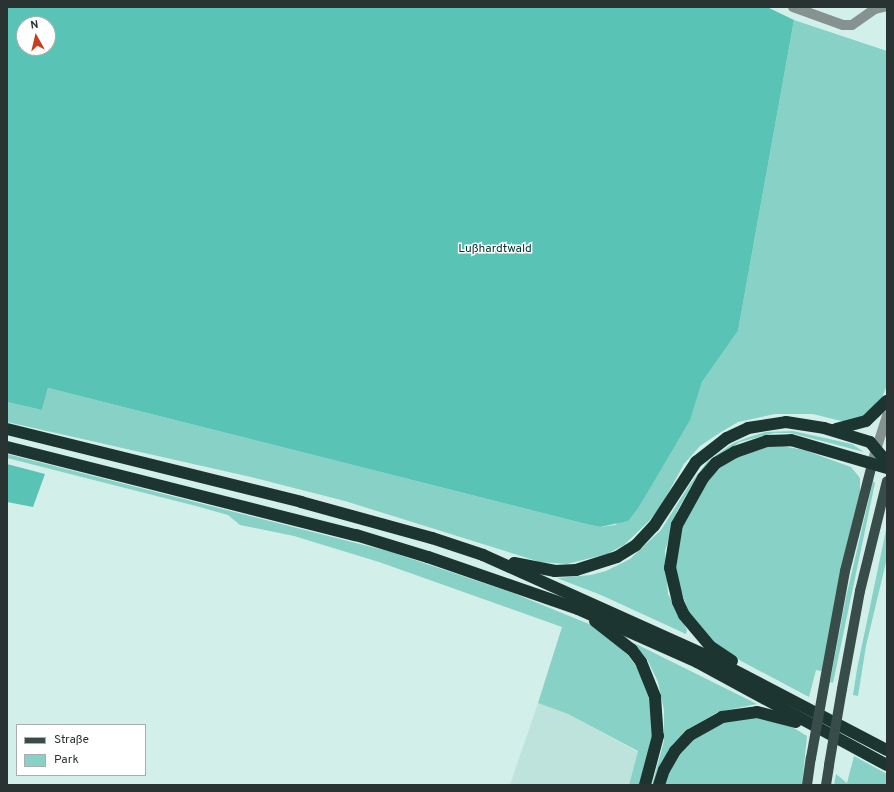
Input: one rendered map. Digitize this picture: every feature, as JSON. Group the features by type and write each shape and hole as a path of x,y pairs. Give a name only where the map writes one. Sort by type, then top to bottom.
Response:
{"highway":[{"path":"832,430 854,426 866,421 887,400"},
{"path":"497,560 555,571 596,566 617,557 636,545 654,526 696,462 727,438 748,428 769,424 807,424 832,430 862,439 877,448 887,462"},
{"path":"7,429 301,502 432,538 497,560 755,678 887,750"},
{"path":"755,678 710,646 696,632 678,602 670,568 672,549 677,525 687,502 702,478 716,463 735,452 761,442 791,440 887,468"},
{"path":"7,447 356,535 428,557 578,609 697,662 814,728 887,765"},
{"path":"578,609 617,636 632,650 651,682 655,697 658,736 645,785"},
{"path":"659,785 664,770 675,751 690,735 722,717 757,712 814,728"}],"main road":[{"path":"807,785 824,680 845,571 872,464"},
{"path":"826,785 860,591 887,481"}],"street":[{"path":"793,7 843,25 852,25 875,9 884,7"},
{"path":"872,464 887,416"}],"shaded area":[{"path":"538,703 568,714 638,752 629,785 510,785"}],"green space":[{"name":"Lußhardtwald","path":"7,7 767,7 794,20 738,331 702,382 690,420 639,507 628,521 600,527 586,524 48,388 42,410 7,402"},
{"path":"794,20 887,51 887,385 880,403 858,419 845,422 813,414 775,414 738,422 721,432 700,446 684,464 661,506 649,521 624,545 607,554 567,564 540,562 345,501 251,477 7,422 7,402 42,410 48,388 586,524 600,527 615,525 639,507 690,418 702,382 738,331"},
{"path":"793,431 852,444 864,452 791,433 774,433 740,442 718,456 698,475 677,511 665,551 668,594 687,630 686,634 601,595 557,578 591,575 606,571 630,559 661,530 690,484 708,461 732,444 746,438 766,432"},
{"path":"782,446 804,450 851,467 860,478 860,496 822,671 816,670 809,697 741,661 710,639 690,616 676,576 676,560 683,526 709,479 723,465 741,454 760,447"},
{"path":"7,454 391,552 513,593 589,624 621,646 638,669 648,692 653,732 641,785 629,785 638,751 568,714 538,703 562,627 379,562 294,536 240,525 228,515 196,506 7,458"},
{"path":"7,464 45,474 33,507 7,502"},
{"path":"873,481 875,483 833,683 830,682 846,597"},
{"path":"887,525 887,558 866,646 858,696 853,695 857,669"},
{"path":"632,642 757,704 718,712 685,731 670,749 655,785 652,785 664,741 664,710 658,682 647,659"},
{"path":"757,717 787,724 807,736 802,785 665,785 672,765 694,738 730,720"},
{"path":"854,756 887,774 887,785 834,785 836,774 847,783"}]}
